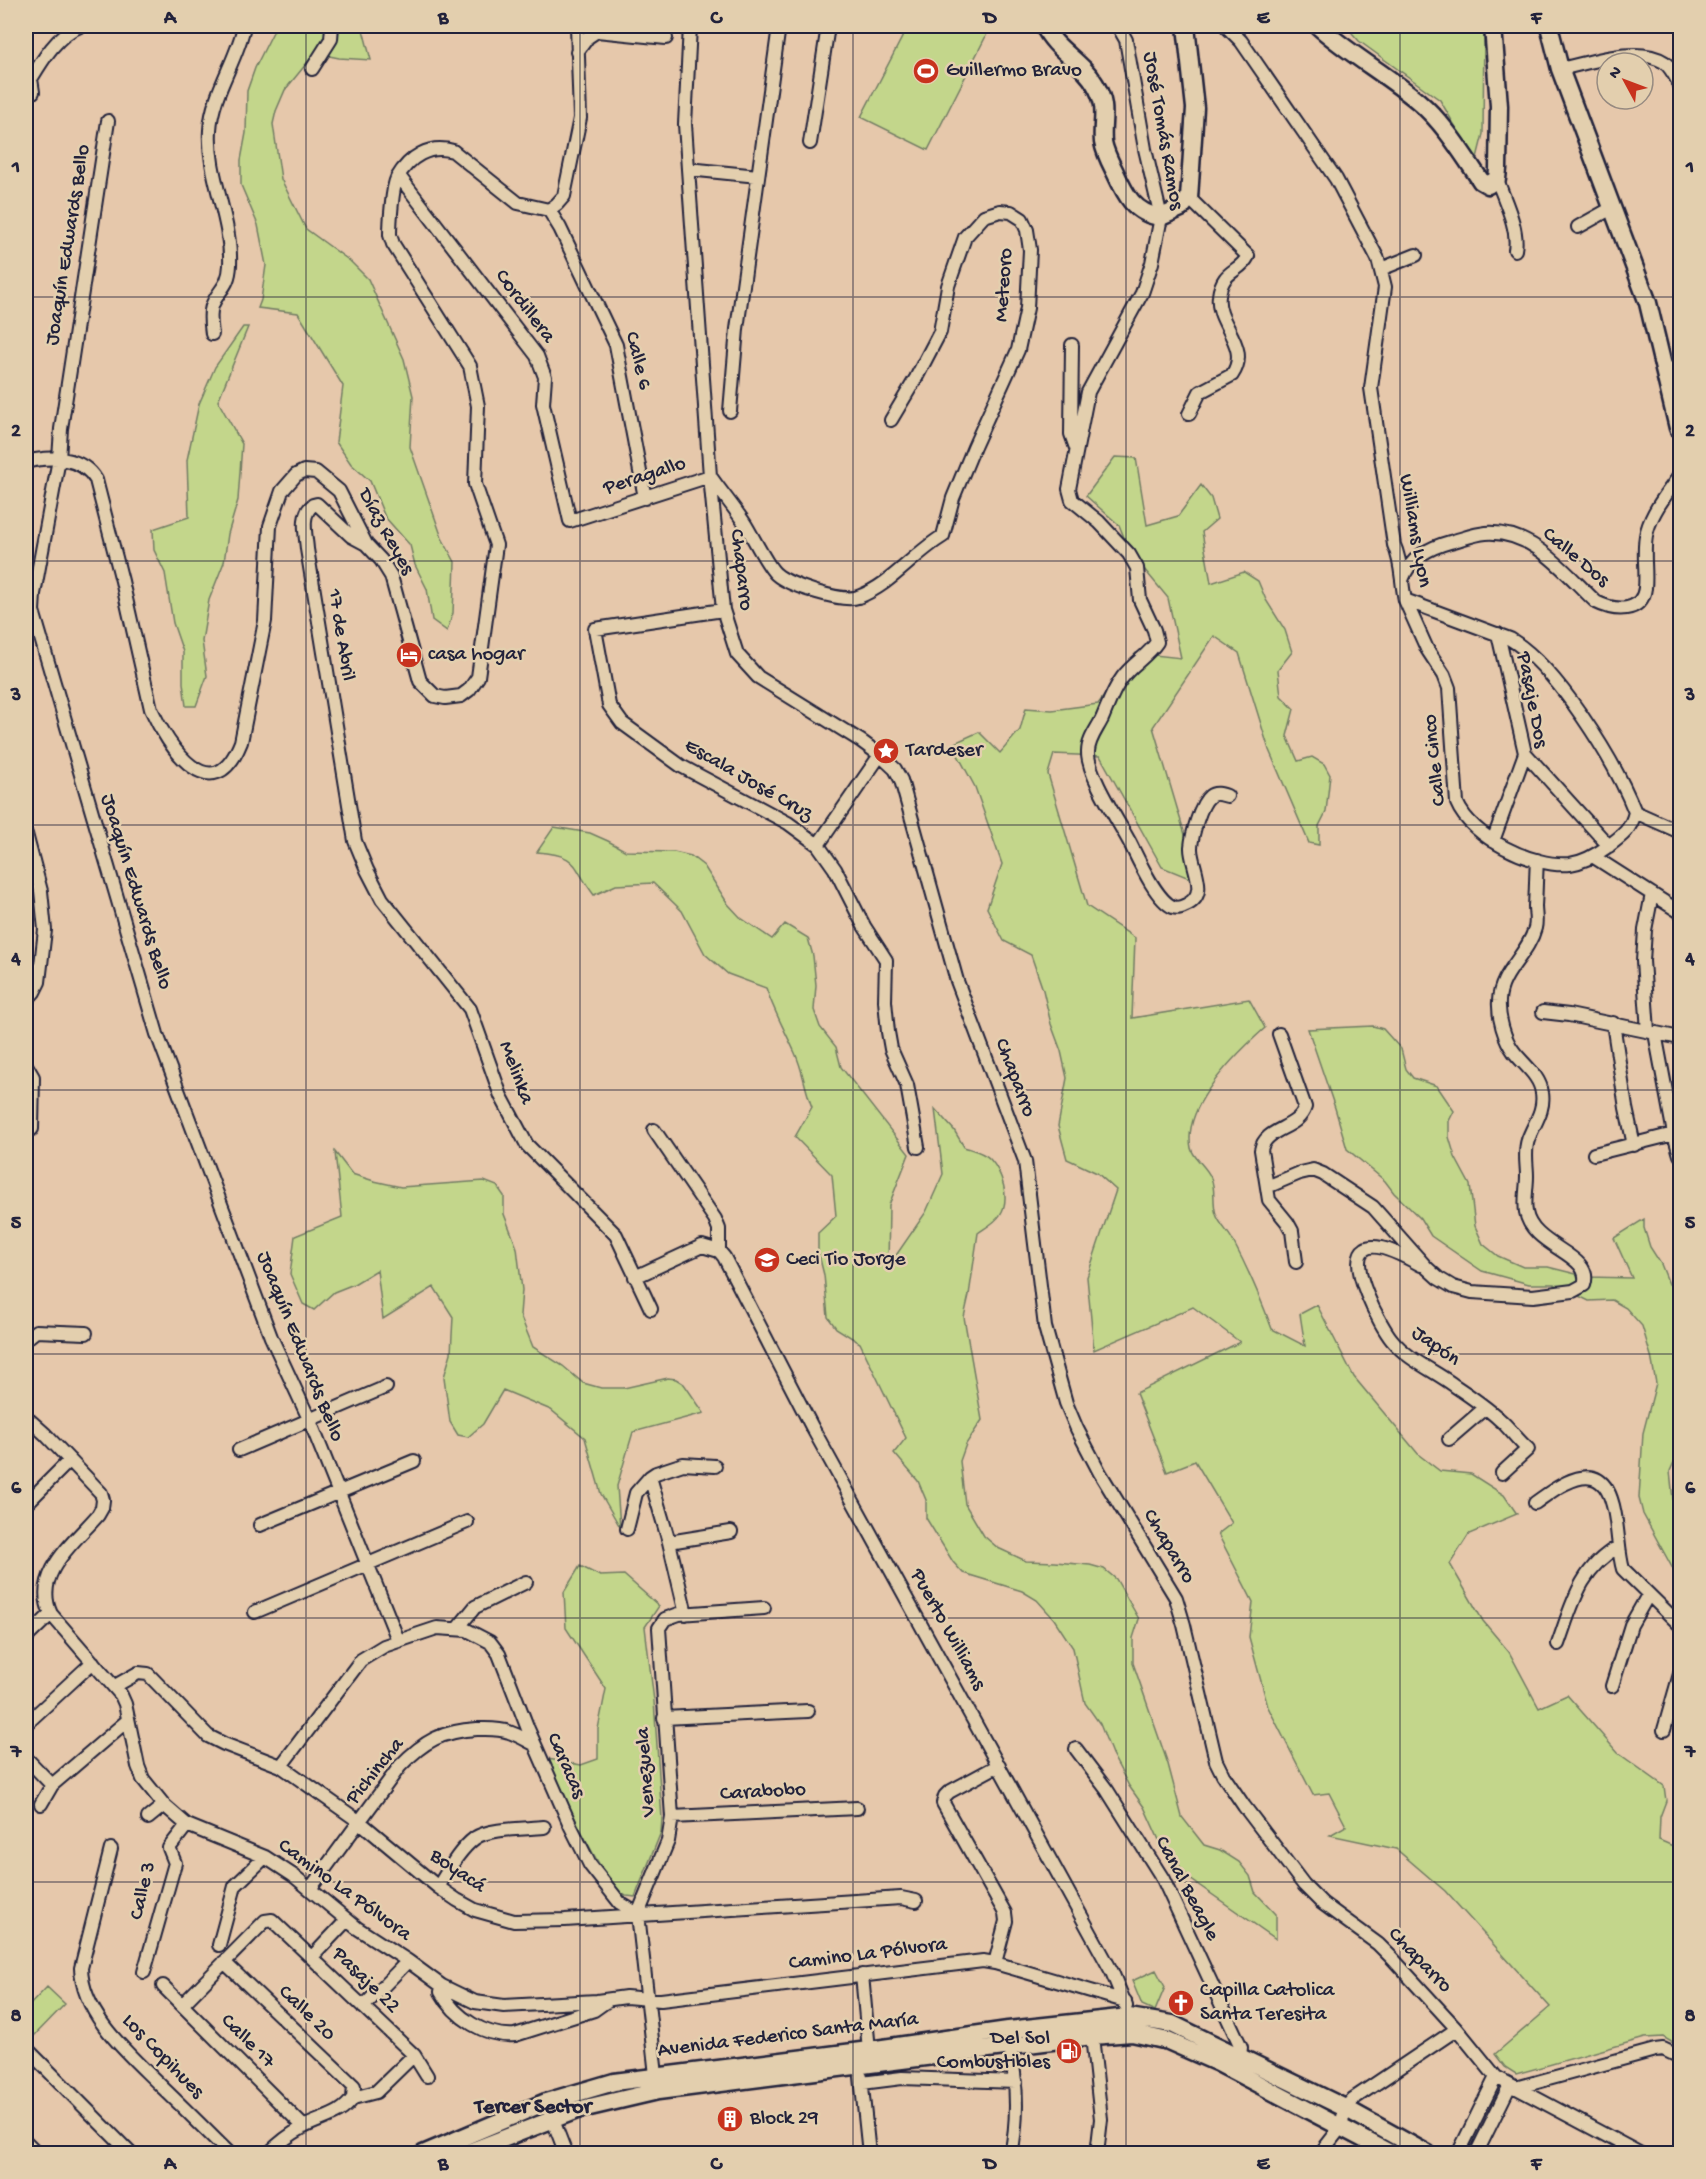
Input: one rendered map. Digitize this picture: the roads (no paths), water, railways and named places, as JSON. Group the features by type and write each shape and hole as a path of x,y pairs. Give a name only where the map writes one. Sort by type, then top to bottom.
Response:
{"main road":[{"path":"1044,26 1052,40 1090,76 1099,93 1105,116 1103,134 1105,148 1126,196 1134,207 1152,217 1161,218 1181,208 1189,198 1195,108 1186,26"},
{"path":"1318,26 1340,45 1418,100 1443,125 1481,181 1488,185 1497,179 1499,106 1492,26"},
{"path":"1549,26 1560,69 1672,368 1680,432"},
{"name":"Avenida Federico Santa María","path":"464,2154 594,2087 657,2083 1010,2047 1092,2036 1129,2017"},
{"name":"Avenida Federico Santa María","path":"1129,2017 1168,2041 1428,2154"},
{"name":"Avenida Federico Santa María","path":"862,2063 1008,2030 1129,2017 1172,2024 1240,2057 1343,2118 1392,2154"},
{"name":"Avenida Federico Santa María","path":"423,2154 550,2110"}],"street":[{"path":"33,92 31,79 45,55 71,29 80,26"},
{"path":"212,334 210,315 212,306 227,283 230,245 212,163 210,130 215,101 240,44 244,26"},
{"path":"312,69 331,39 332,26"},
{"path":"399,176 417,155 429,149 441,147 453,151 518,202 549,210 557,204 564,196 580,118 577,26"},
{"name":"Chaparro","path":"690,26 685,124 710,476 723,610 737,654 758,676 861,741 895,769 901,780 957,981 1025,1161 1046,1327 1066,1403 1100,1473 1176,1598 1216,1761 1244,1806 1304,1886 1322,1903 1378,1944 1457,2029 1496,2077 1641,2154"},
{"path":"730,411 737,329 779,26"},
{"path":"810,143 828,26"},
{"name":"José Tomás Ramos","path":"1118,26 1126,40 1145,148 1161,218 1152,263 1142,293 1088,392 1069,489 1072,500 1099,522 1128,554 1137,568 1140,600 1157,642 1152,651 1124,675 1114,691 1088,751 1090,765 1146,874 1156,891 1172,906 1180,908 1190,904 1198,890 1198,874 1191,849 1196,824 1204,804 1210,796 1218,793 1227,796"},
{"name":"Williams Lyon","path":"1226,26 1240,41 1336,179 1378,259 1385,287 1371,388 1394,545 1400,556 1401,582 1405,600 1498,634 1525,648 1580,713 1611,763 1635,812"},
{"path":"577,52 588,37 597,31 666,38"},
{"path":"1560,69 1634,54 1650,56 1666,63 1680,85"},
{"name":"Joaquín Edwards Bello","path":"108,121 61,429 59,459 34,594 33,611 157,1034 271,1337 310,1421 398,1640"},
{"path":"688,169 759,176"},
{"name":"Díaz Reyes","path":"26,462 59,459 84,466 96,480 151,709 159,728 175,752 201,773 215,772 228,766 241,742 265,621 270,526 288,482 304,471 315,472 339,491 366,544 381,560 391,576 420,681 435,696 445,698 461,696 469,690 478,677 496,545 475,484 478,406 470,366 393,244 390,235 395,190 399,176"},
{"name":"Cordillera","path":"399,176 537,356 545,377 543,404 570,520"},
{"path":"1497,179 1512,224 1515,250"},
{"path":"1189,198 1248,256 1242,264 1228,273 1219,296 1221,315 1238,349 1235,370 1232,375 1200,392 1189,414"},
{"path":"1578,227 1612,208"},
{"name":"Calle 6","path":"549,210 560,228 616,345 645,498"},
{"name":"Meteoro","path":"891,420 940,332 948,286 964,237 984,216 1000,211 1011,212 1022,219 1027,230 1030,250 1027,308 1018,350 953,498 943,536"},
{"path":"1381,269 1416,255"},
{"path":"1072,345 1071,434 1076,448"},
{"name":"Calle Dos","path":"1401,582 1413,560 1438,546 1484,533 1500,533 1514,536 1540,549 1596,602 1607,608 1619,610 1630,607 1641,599 1645,589 1644,551 1651,522 1680,474"},
{"name":"Peragallo","path":"570,520 710,476 743,521 775,574 833,598 855,598 869,592 892,576 926,546 943,536"},
{"name":"17 de Abril","path":"355,841 307,549 305,524 307,511 313,505 318,504 351,536 366,544"},
{"name":"Calle Cinco","path":"1405,600 1449,688 1456,803 1461,814 1493,841 1515,853 1555,864 1570,864 1594,857"},
{"name":"Escala José Cruz","path":"723,610 595,629 609,705 622,723 681,766 779,817 818,845 834,868 864,926 886,960 885,1001 888,1032 891,1049 907,1085 918,1147"},
{"name":"Pasaje Dos","path":"1493,841 1525,753 1498,634"},
{"path":"1525,753 1609,846"},
{"path":"818,845 880,755"},
{"path":"1680,832 1635,812 1628,831 1594,857 1680,912"},
{"path":"26,834 41,891 45,930 39,982 26,1001"},
{"name":"Melinka","path":"355,841 382,899 470,1009 501,1096 527,1145 616,1235 651,1309"},
{"path":"1267,1186 1313,1170 1323,1174 1373,1207 1427,1268 1453,1287 1472,1292 1533,1296 1580,1289 1586,1279 1585,1272 1576,1260 1540,1237 1528,1220 1525,1194 1526,1148 1539,1117 1542,1092 1533,1072 1508,1042 1500,1016 1499,1000 1502,985 1508,972 1528,945 1536,927 1537,860"},
{"path":"1652,894 1645,930 1643,961 1652,1032 1680,1155"},
{"path":"1543,1012 1613,1023 1680,1038"},
{"path":"1613,1023 1634,1144"},
{"path":"1279,1034 1305,1107 1302,1116 1296,1122 1268,1136 1262,1143 1261,1150 1272,1206 1287,1222 1292,1232 1296,1262"},
{"path":"26,1065 33,1077 32,1130"},
{"path":"635,1277 702,1246 719,1251 720,1238 715,1219 654,1130"},
{"path":"1594,1154 1674,1134"},
{"name":"Japón","path":"1427,1268 1397,1252 1373,1247 1361,1252 1358,1260 1370,1303 1393,1341 1407,1356 1448,1380 1500,1419 1528,1449 1502,1473"},
{"name":"Puerto Williams","path":"719,1251 812,1427 1112,1972 1129,2017"},
{"path":"26,1340 36,1331 86,1333"},
{"path":"239,1450 386,1387"},
{"path":"1449,1439 1485,1408"},
{"path":"26,1417 100,1492 103,1500 98,1515 52,1568 46,1596 51,1614 26,1638"},
{"path":"26,1504 70,1460"},
{"path":"261,1525 414,1461"},
{"path":"627,1529 636,1493 650,1477 683,1464 715,1466"},
{"path":"650,1477 669,1542 686,1614 764,1608"},
{"path":"1535,1503 1577,1478 1594,1478 1606,1486 1611,1495 1623,1569 1680,1625"},
{"path":"255,1612 467,1522"},
{"path":"669,1542 731,1532"},
{"path":"1558,1644 1584,1578 1596,1561 1618,1547"},
{"path":"280,1766 361,1660 398,1640 437,1628 462,1629 475,1607 487,1599 526,1582"},
{"path":"1612,1686 1631,1625 1648,1595"},
{"name":"Camino La Pólvora","path":"51,1614 115,1686 125,1704 138,1766 143,1779 164,1805 187,1825 265,1857 310,1889 347,1920 442,1986 474,2002 504,2006 597,2001 626,1996 661,2000 963,1962 995,1963 1129,2017"},
{"name":"Venezuela","path":"657,2083 638,1914 668,1841 672,1817 658,1634 661,1623 670,1617 686,1614"},
{"name":"Caracas","path":"462,1629 490,1642 499,1654 534,1744 590,1865 620,1903 638,1914"},
{"path":"26,1724 93,1662"},
{"name":"Boyacá","path":"115,1686 138,1673 148,1674 208,1736 280,1766 360,1822 438,1887 475,1910 514,1921 565,1920 901,1898 916,1901"},
{"path":"1664,1730 1680,1674"},
{"path":"663,1718 808,1711"},
{"path":"41,1804 52,1785 128,1720"},
{"name":"Pichincha","path":"310,1889 400,1766 416,1750 443,1734 470,1730 503,1730 534,1744"},
{"name":"Canal Beagle","path":"1076,1749 1107,1790 1162,1879 1241,2047 1240,2057"},
{"path":"26,1758 52,1785"},
{"path":"995,1963 1006,1921 1005,1913 943,1803 949,1792 999,1765"},
{"path":"148,1818 164,1805"},
{"name":"Carabobo","path":"672,1817 857,1808"},
{"name":"Calle 3","path":"144,1972 175,1863 169,1848 187,1825"},
{"path":"438,1887 475,1838 490,1833 544,1827"},
{"name":"Los Copihues","path":"111,1849 81,1968 82,1986 94,2011 115,2041 230,2154"},
{"path":"219,1946 235,1886 265,1857"},
{"name":"Pasaje 22","path":"224,1962 265,1921 270,1920 414,2055 427,2076"},
{"path":"312,1957 347,1920"},
{"path":"363,2007 408,1961"},
{"path":"182,2005 224,1962"},
{"name":"Calle 20","path":"224,1962 354,2086 354,2098"},
{"path":"862,1975 862,2063 869,2154"},
{"name":"Calle 17","path":"163,1986 304,2127"},
{"name":"Camino La Pólvora","path":"442,1986 441,1992 445,2000 464,2019 486,2031 504,2036 515,2035 594,2010 612,1998"},
{"path":"1320,2154 1353,2099 1457,2029"},
{"path":"1092,2036 1101,2119 1097,2154"},
{"path":"984,2154 1011,2152 1017,2123 1016,2082 1010,2047"},
{"path":"26,2048 131,2154"},
{"path":"1476,2154 1513,2086 1655,2050 1671,2052 1680,2057"},
{"path":"268,2154 285,2138 346,2108 354,2098 376,2092 414,2055"},
{"path":"862,2063 902,2078 1016,2082"},
{"path":"1458,2154 1496,2077"},
{"path":"550,2110 566,2154"},
{"path":"26,2142 38,2154"}],"place":[{"name":"Guillermo Bravo","path":"926,71"},
{"name":"casa hogar","path":"409,655"},
{"name":"Tardeser","path":"886,751"},
{"name":"Ceci Tio Jorge","path":"767,1260"},
{"name":"Capilla Catolica Santa Teresita","path":"1181,2003"},
{"name":"Del Sol Combustibles","path":"1069,2051"},
{"name":"Block 29","path":"730,2119"}],"district":[{"name":"Tercer Sector","path":"533,2108"}]}
